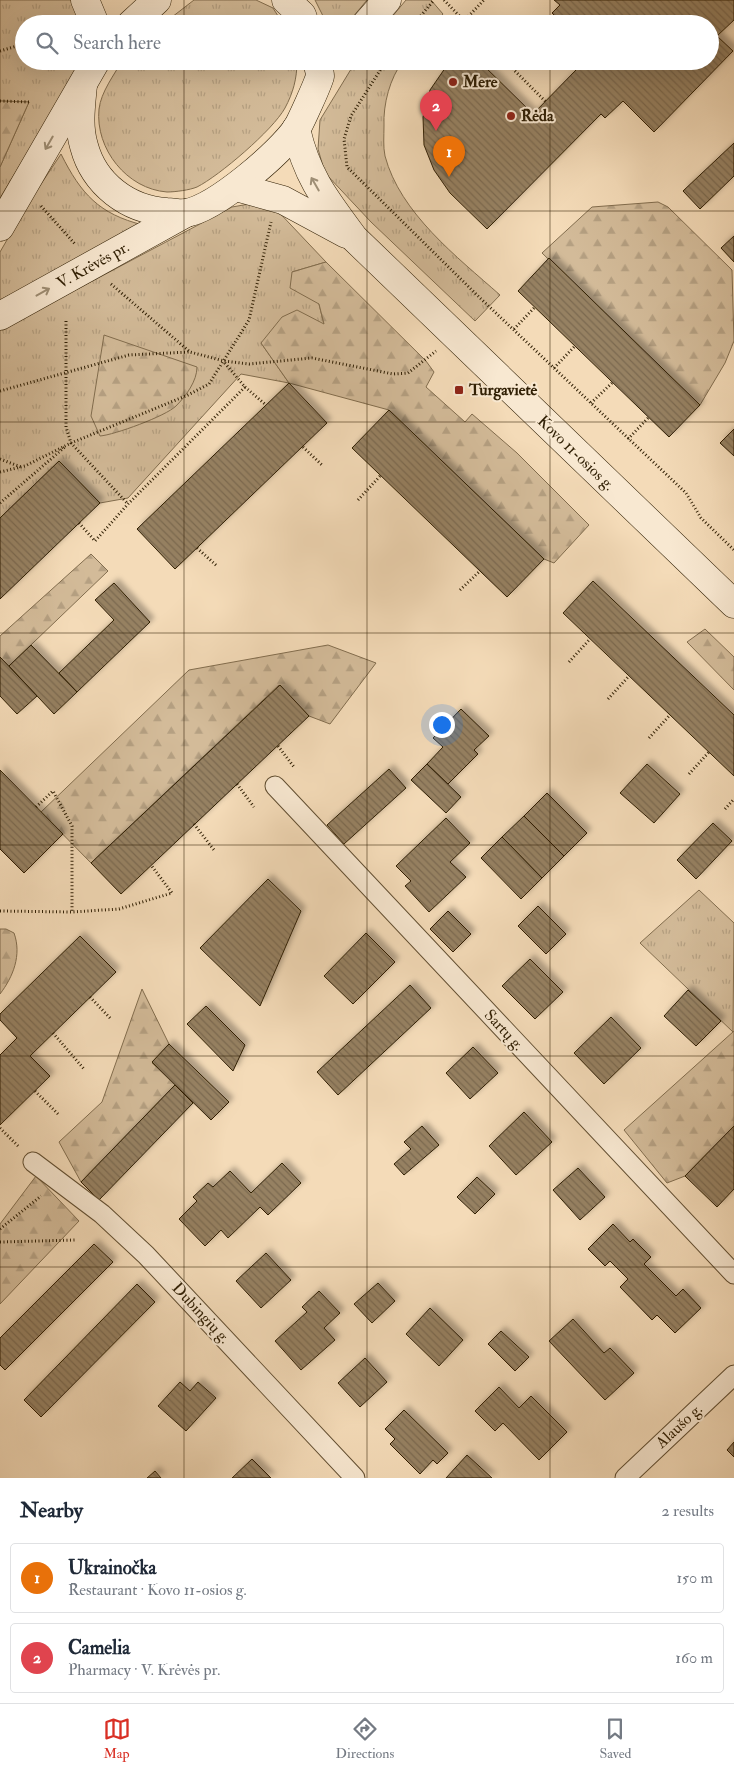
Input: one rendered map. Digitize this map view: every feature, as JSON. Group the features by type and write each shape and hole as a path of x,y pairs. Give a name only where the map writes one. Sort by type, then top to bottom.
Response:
{"main road":[{"path":"86,0 92,15"},
{"path":"141,15 157,0"},
{"path":"286,0 302,15"},
{"path":"374,15 387,0"},
{"path":"0,227 91,70"},
{"path":"296,129 321,70"},
{"path":"83,85 80,122 84,146 94,169 110,190 132,205 157,212 186,213"},
{"name":"V. Krėvės pr.","path":"0,316 186,213 207,205 236,187 296,129"},
{"name":"Kovo 11-osios g.","path":"296,129 302,155 310,175 354,238 734,604"},
{"name":"Kovo 11-osios g.","path":"236,187 283,200 354,238"}],"street":[{"name":"Sartų g.","path":"275,786 734,1274"},
{"name":"Dubingių g.","path":"34,1162 102,1214 146,1255 355,1478"},
{"name":"Alaušo g.","path":"625,1478 734,1375"}],"path":[{"path":"422,15 434,0"},
{"path":"444,0 459,15"},
{"path":"469,15 484,0"},
{"path":"0,52 15,47"},
{"path":"380,70 351,116 344,139 347,166 591,404 686,493 702,518 734,550"},
{"path":"514,70 546,102"},
{"path":"0,101 29,102"},
{"path":"24,186 117,290 190,352"},
{"path":"0,472 21,467 71,443 188,395 208,384 249,320 271,221"},
{"path":"514,329 535,307"},
{"path":"66,321 66,427 71,443 128,504"},
{"path":"0,392 129,355 190,352 224,361 249,364 312,358 393,374 408,373 426,361 453,334"},
{"path":"554,368 576,346"},
{"path":"224,361 245,387 266,405"},
{"path":"591,404 613,382"},
{"path":"79,524 94,541 128,504 245,387"},
{"path":"628,439 649,417"},
{"path":"0,503 71,443"},
{"path":"302,447 322,465"},
{"path":"0,460 21,467"},
{"path":"358,500 381,475"},
{"path":"197,548 217,566"},
{"path":"460,590 480,571"},
{"path":"569,662 590,639"},
{"path":"608,699 629,676"},
{"path":"649,738 670,715"},
{"path":"278,746 294,767"},
{"path":"689,774 709,752"},
{"path":"237,784 254,807"},
{"path":"36,807 53,791 72,826 72,912"},
{"path":"725,809 734,799"},
{"path":"194,824 214,850"},
{"path":"0,910 72,912 119,909 172,893 151,865"},
{"path":"90,997 111,1019"},
{"path":"53,1033 84,1069"},
{"path":"35,1091 59,1115"},
{"path":"0,1230 59,1181"},
{"path":"0,1242 75,1240"}],"green space":[{"path":"0,0 72,0 81,15 15,15 15,70 78,70 0,198 0,167 29,102 0,101"},
{"path":"194,0 256,0 273,8 277,15 175,15"},
{"path":"315,0 367,0 354,15 322,15"},
{"path":"406,0 431,0 443,14 442,15 394,15"},
{"path":"117,70 297,70 294,86 285,108 258,140 218,173 197,187 167,192 152,189 127,175 108,152 99,124 99,109 102,96"},
{"path":"351,70 397,70 386,100 384,118 385,156 392,177 417,215 432,233 500,295 475,321 371,222 325,173 318,149 320,120"},
{"path":"0,101 29,102 0,167"},
{"path":"61,154 76,180 93,200 114,215 143,225 0,300 0,252 29,202"},
{"path":"658,202 668,207 732,270 734,341 725,363 700,405 542,253 592,207"},
{"path":"255,203 273,206 326,262 292,272 319,304 324,325 261,343 289,383 241,374 128,498 100,503 59,461 0,518 0,330 232,207"},
{"path":"326,262 426,361 434,372 426,387 465,422 472,414 517,453 589,525 554,563 544,559 389,410 289,383 261,343 282,317 297,310 324,324 319,304 290,288 292,272"},
{"path":"104,335 197,367 195,378 187,393 176,406 162,415 128,429 100,436 91,416"},
{"path":"91,554 108,571 9,666 0,657 0,636"},
{"path":"705,629 734,657 734,690 687,642"},
{"path":"328,645 376,663 330,724 309,716 279,685 91,863 41,812 189,670"},
{"path":"699,890 734,923 733,1032 640,943"},
{"path":"0,929 6,929 14,933 17,957 9,980 0,994"},
{"path":"142,989 169,1044 152,1063 175,1085 81,1182 59,1142 102,1102"},
{"path":"734,1031 734,1126 685,1176 667,1183 624,1130"},
{"path":"36,1176 79,1221 0,1304 0,1224"}],"building":[{"name":"Rėda","path":"554,0 734,0 734,20 719,34 719,15 554,15 552,13 560,5"},
{"name":"Rėda","path":"719,38 733,51 719,65"},
{"name":"Rėda","path":"444,70 488,70 533,114 576,70 714,70 654,132 623,101 605,118 601,114 487,229 450,193 434,170 424,145 423,117 430,90"},
{"path":"734,143 734,176 700,209 683,191"},
{"path":"734,236 734,262 721,248"},
{"path":"549,258 700,405 669,437 518,291"},
{"path":"289,383 327,423 175,569 137,529"},
{"path":"389,410 544,559 507,597 352,448"},
{"path":"734,429 734,456 720,443"},
{"path":"59,461 100,503 0,599 0,518"},
{"path":"593,581 734,715 734,776 563,613"},
{"path":"114,583 150,622 77,692 59,673 114,620 95,600"},
{"path":"31,645 77,692 54,714 9,666"},
{"path":"0,657 37,696 17,714 0,696"},
{"path":"280,685 309,716 121,894 91,863"},
{"path":"461,709 489,736 474,750 478,754 448,784 427,764 443,747 433,738"},
{"path":"427,764 461,797 446,813 411,780"},
{"path":"647,764 680,794 654,823 620,793"},
{"path":"389,769 406,788 344,844 327,825"},
{"path":"0,770 63,834 24,873 0,849"},
{"path":"547,793 587,833 564,856 524,816"},
{"path":"524,816 564,856 542,878 502,837"},
{"path":"446,818 470,843 450,862 466,877 429,912 405,886 411,881 396,866"},
{"path":"713,823 732,841 696,879 677,860"},
{"path":"502,837 542,878 521,899 481,858"},
{"path":"268,879 301,911 260,1006 200,948"},
{"path":"538,906 566,934 546,954 518,926"},
{"path":"448,911 471,934 453,952 430,929"},
{"path":"366,933 395,962 353,1004 324,976"},
{"path":"80,936 116,972 30,1056 50,1076 0,1125 0,1055 17,1038 0,1020 0,1014"},
{"path":"530,959 563,992 535,1019 502,986"},
{"path":"410,985 431,1008 338,1095 317,1072"},
{"path":"688,990 721,1021 696,1046 664,1016"},
{"path":"206,1006 245,1045 233,1071 187,1024"},
{"path":"611,1017 641,1048 604,1084 574,1053"},
{"path":"169,1044 229,1102 211,1120 152,1062"},
{"path":"473,1047 498,1073 470,1099 446,1073"},
{"path":"175,1085 193,1103 99,1200 81,1182"},
{"path":"524,1112 552,1142 516,1175 489,1146"},
{"path":"422,1126 439,1145 404,1175 394,1164 411,1149 404,1142"},
{"path":"734,1126 734,1189 717,1207 685,1176"},
{"path":"282,1163 301,1183 268,1215 260,1207 228,1238 221,1230 205,1246 179,1219 197,1201 193,1197 208,1183 213,1187 230,1171 251,1193"},
{"path":"578,1168 605,1197 580,1220 553,1190"},
{"path":"477,1177 495,1194 475,1214 457,1197"},
{"path":"613,1224 630,1242 633,1239 651,1257 644,1264 676,1296 683,1289 701,1308 675,1333 657,1315 652,1320 620,1287 628,1279 610,1261 605,1266 588,1249"},
{"path":"94,1244 113,1262 5,1370 0,1365 0,1338"},
{"path":"266,1253 291,1280 261,1308 236,1281"},
{"path":"378,1283 395,1301 372,1323 354,1304"},
{"path":"137,1284 155,1302 41,1417 24,1400"},
{"path":"319,1291 340,1313 324,1328 335,1340 301,1370 275,1341 307,1312 302,1307"},
{"path":"430,1308 463,1340 439,1366 406,1334"},
{"path":"573,1319 604,1353 610,1348 634,1373 605,1400 549,1341"},
{"path":"501,1331 529,1357 515,1371 488,1344"},
{"path":"365,1358 387,1382 360,1407 338,1383"},
{"path":"180,1382 190,1391 198,1382 216,1398 186,1431 158,1406"},
{"path":"499,1387 519,1408 531,1396 567,1432 539,1460 503,1423 495,1431 475,1411"},
{"path":"404,1410 448,1453 437,1464 433,1460 420,1474 390,1444 395,1439 385,1429"},
{"path":"734,1442 734,1457 727,1450"},
{"path":"467,1455 492,1478 446,1478"},
{"path":"252,1459 271,1478 232,1478"},
{"path":"155,1471 161,1478 147,1478"}],"place":[{"name":"Mere","path":"453,82"},
{"name":"Rėda","path":"511,116"},
{"name":"Camelia","path":"436,131"},
{"name":"Ukrainočka","path":"449,177"},
{"name":"Turgavietė","path":"459,390"}]}
